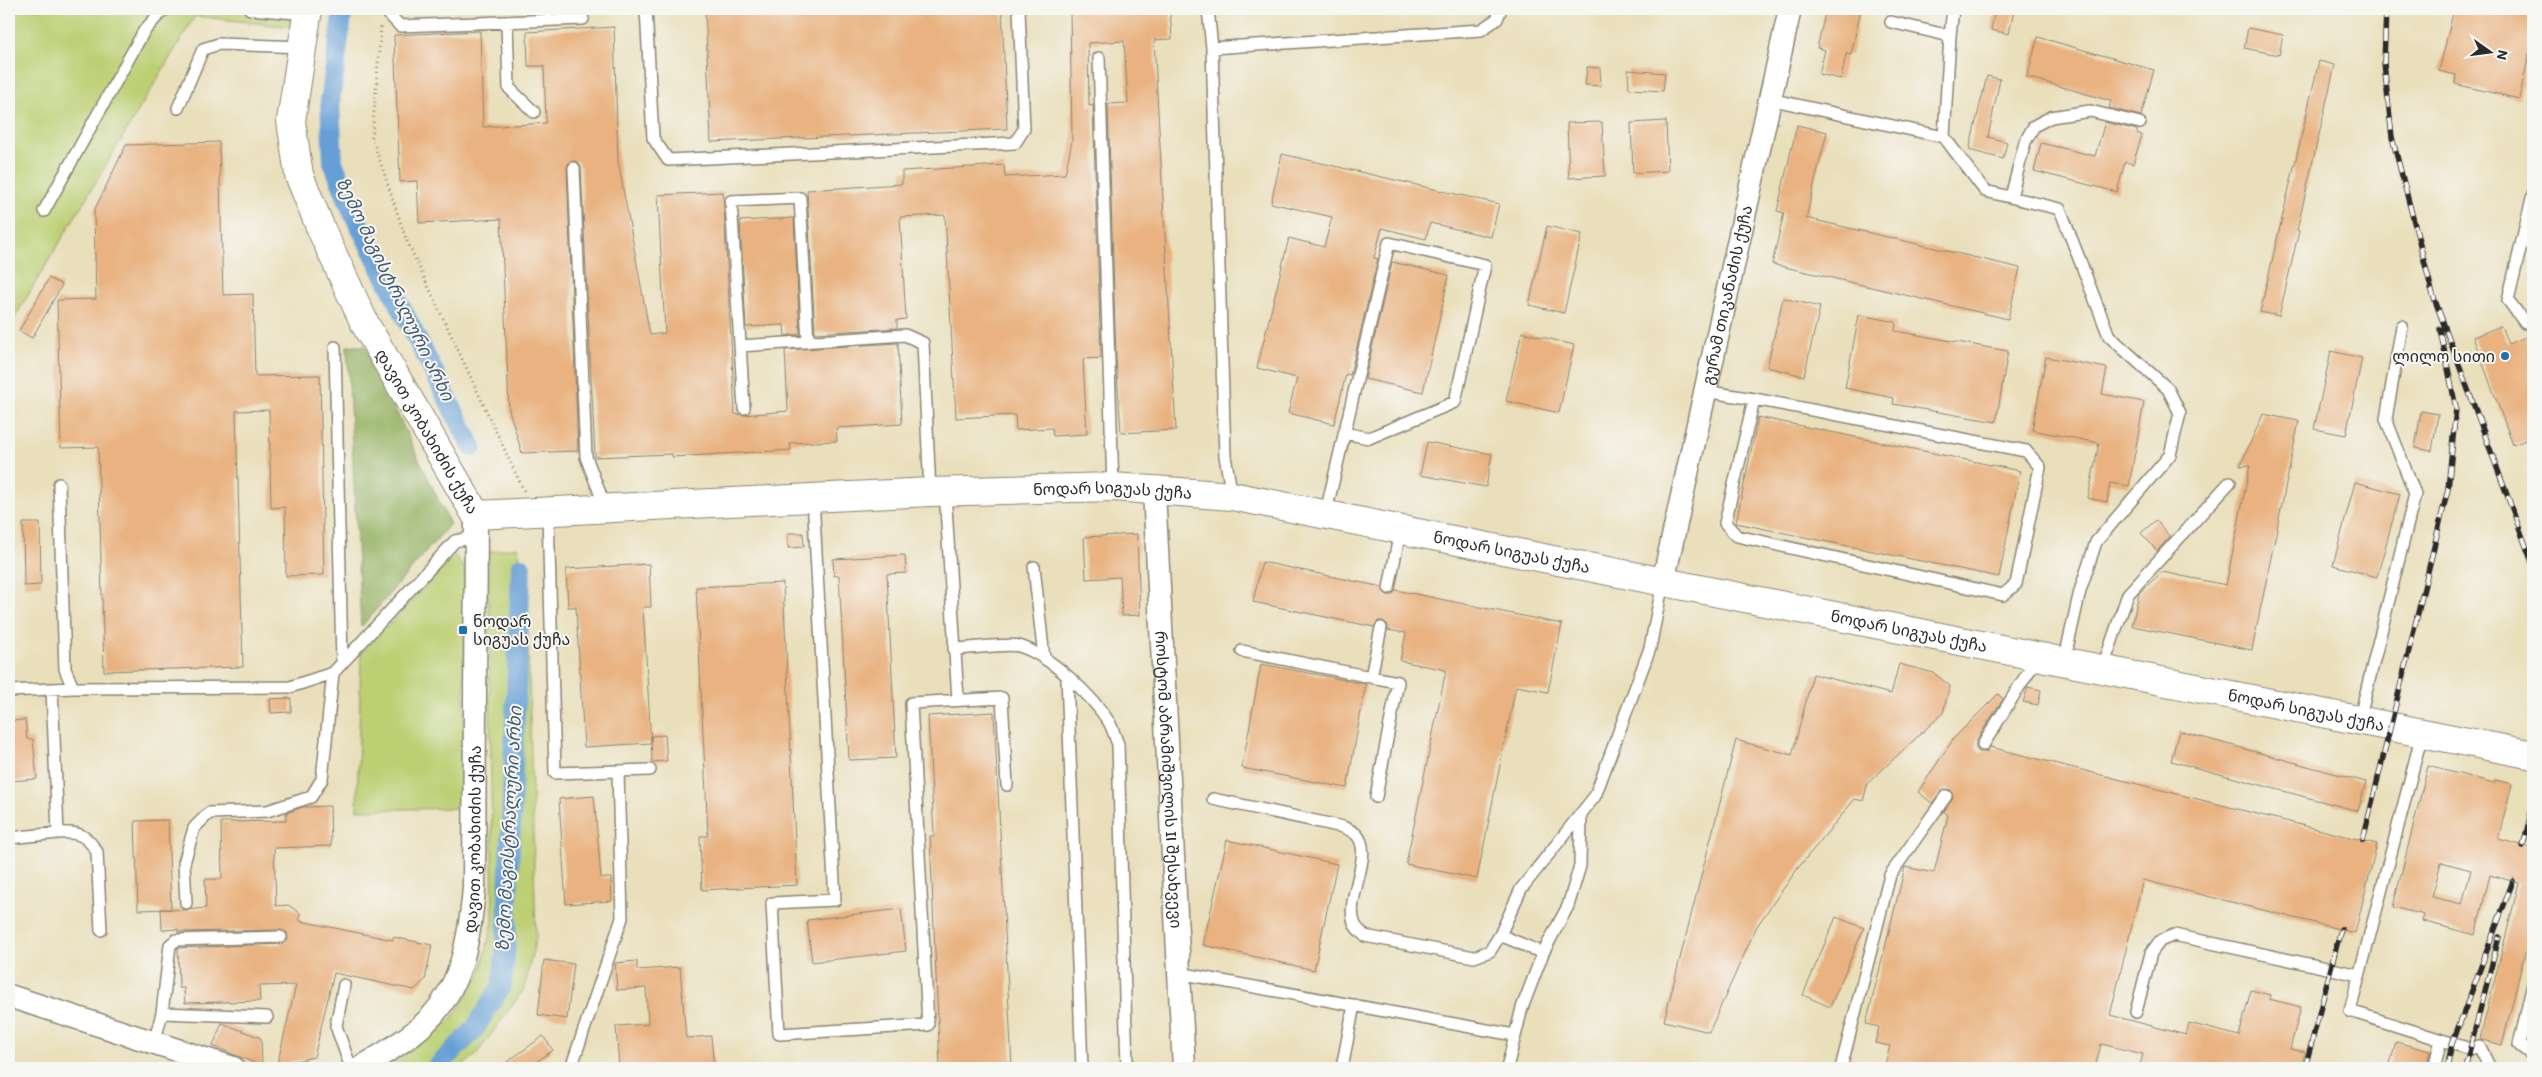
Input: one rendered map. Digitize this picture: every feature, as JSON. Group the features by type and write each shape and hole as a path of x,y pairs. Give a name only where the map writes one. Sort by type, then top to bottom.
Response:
{"street":[{"name":"გურამ თიკანაძის ქუჩა","path":"1663,582 1790,9"},
{"name":"დავით კობახიძის ქუჩა","path":"308,11 291,121 299,175 321,229 365,324 475,526 474,888 467,941 462,960 448,994 426,1022 360,1068"},
{"name":"ნოდარ სიგუას ქუჩა","path":"475,526 540,512 937,491 1113,486 1154,491 1232,496 1400,531 2533,755"},
{"name":"როსტომ აბრამიშვილის II შესახვევი","path":"1154,491 1184,1068"},
{"path":"9,996 233,1068"}],"lane":[{"path":"44,211 144,31 162,11 167,9"},
{"path":"250,9 308,11"},
{"path":"646,9 653,138 668,160 1015,144 1024,129 1019,9"},
{"path":"1208,9 1212,48 1225,456 1232,496"},
{"path":"1212,48 1482,30 1497,19 1501,9"},
{"path":"1953,9 1944,137 1984,191 2060,209 2109,336 2168,389 2180,413 2170,455 2096,542 2080,591 2064,663"},
{"path":"383,14 400,26 584,19"},
{"path":"507,22 509,88 534,112"},
{"path":"1891,22 1950,36"},
{"path":"178,108 203,49 219,44 302,47"},
{"path":"1098,58 1113,486"},
{"path":"1769,99 1944,137"},
{"path":"2011,197 2025,142 2034,126 2050,118 2090,111 2140,123"},
{"path":"574,168 586,457 606,509"},
{"path":"2533,194 2508,300 2525,323 2533,325"},
{"path":"744,408 731,201 800,198 808,342"},
{"path":"1325,516 1344,433 1389,243 1486,265 1455,402 1368,438 1344,433"},
{"path":"2360,721 2416,494 2386,419 2402,326"},
{"path":"740,346 905,335 923,343 958,700"},
{"path":"335,347 342,664"},
{"path":"1704,391 1754,398 2026,452 2040,467 2016,584 2003,595 1736,536 1725,523 1754,398"},
{"path":"2102,670 2128,594 2230,482"},
{"path":"58,484 65,669 74,688"},
{"path":"813,498 835,900 772,903 780,1034 928,1026 911,703 1002,698 1007,785"},
{"path":"540,512 555,773 650,770"},
{"path":"9,691 74,688 290,687 333,672 455,542 475,526"},
{"path":"1389,588 1400,531"},
{"path":"1034,567 1044,658"},
{"path":"1212,799 1343,827 1356,835 1362,846 1362,860 1351,909 1355,926 1365,936 1474,957 1490,950 1500,935 1521,889 1595,796 1650,648 1663,582"},
{"path":"1371,677 1381,628"},
{"path":"954,649 1018,646 1044,658 1095,704 1110,724 1118,744 1128,1068"},
{"path":"1242,651 1398,682 1376,797"},
{"path":"1983,745 2038,658"},
{"path":"186,903 184,863 194,828 209,813 267,811 311,797 322,779 333,672"},
{"path":"1067,677 1082,1068"},
{"path":"52,689 58,833"},
{"path":"2422,734 2350,1011 2470,1050 2479,1046 2490,1068"},
{"path":"571,1068 622,918 618,771"},
{"path":"1841,1068 1890,875 1946,796"},
{"path":"1507,1068 1514,1035 1543,953 1568,906 1580,866 1581,814"},
{"path":"9,838 75,832 90,841 97,852 101,930"},
{"path":"1500,935 1543,953"},
{"path":"2136,1012 2151,953 2160,941 2174,935 2359,975"},
{"path":"154,1043 162,1013 170,945 176,940 281,937"},
{"path":"1179,973 1514,1035"},
{"path":"2533,984 2519,1046 2533,1056"},
{"path":"344,985 336,1026 351,1068"},
{"path":"1342,1068 1354,1005"},
{"path":"162,1013 267,1017"},
{"path":"2434,1068 2441,1040"}],"path":[{"path":"383,14 372,138 406,239 515,467 540,512"}],"green space":[{"path":"9,9 294,9 290,27 195,16 9,327"},
{"path":"347,346 365,346 450,524 361,627"},
{"path":"517,547 526,573 536,937 524,989 477,1054 460,1068 388,1068 453,1017 480,974 493,921 488,552"},
{"path":"455,555 465,570 463,808 357,810 361,654"}],"building":[{"path":"705,9 1002,9 1007,129 711,142"},
{"path":"1070,9 1170,9 1172,39 1154,40 1176,430 1121,433 1116,357 1108,104 1128,103 1124,41 1088,43 1089,106 1093,105 1101,358 1083,359 1087,434 1053,436 1052,428 1016,430 1015,415 956,418 945,215 900,217 906,319 897,320 897,328 815,333 807,190 902,184 902,171 1004,165 1005,177 1065,174 1072,141"},
{"path":"1826,9 1861,9 1851,55 1846,54 1841,79 1819,74 1825,50 1817,48"},
{"path":"1995,9 2014,9 2009,34 1991,30"},
{"path":"2454,9 2533,9 2533,37 2519,99 2455,84 2456,75 2439,71"},
{"path":"614,27 618,161 650,335 665,333 658,195 723,192 735,414 744,415 788,411 785,350 898,343 902,424 836,428 837,441 790,443 791,450 672,457 672,454 595,457 581,168 578,162 573,161 568,164 567,168 578,451 522,453 509,410 501,219 419,223 417,181 400,182 394,35 480,31 483,127 546,123 544,66 528,66 527,32"},
{"path":"2248,28 2283,35 2279,55 2244,48"},
{"path":"2038,37 2154,70 2141,116 2109,108 2111,101 2027,77"},
{"path":"2319,61 2335,65 2279,316 2260,312"},
{"path":"1587,67 1600,68 1601,86 1585,85"},
{"path":"1628,70 1665,73 1663,91 1629,89"},
{"path":"1987,76 2000,79 1988,137 2007,142 2003,159 1969,150"},
{"path":"1666,121 1668,171 1633,173 1631,123"},
{"path":"1602,122 1605,176 1569,178 1567,123"},
{"path":"2105,122 2137,130 2137,133 2142,135 2133,164 2125,162 2117,192 2034,171 2041,143 2095,156"},
{"path":"1797,125 1827,132 1806,218 2020,268 2008,319 1772,264 1784,213 1777,211"},
{"path":"219,142 223,295 253,294 255,376 320,375 324,575 286,576 285,507 271,508 269,410 236,411 243,667 104,671 98,447 61,448 57,300 96,299 94,211 126,145"},
{"path":"1282,154 1499,204 1491,237 1430,223 1426,239 1382,228 1374,258 1378,259 1350,375 1346,374 1334,424 1288,413 1297,378 1257,368 1289,238 1324,247 1332,217 1271,203"},
{"path":"794,218 800,334 785,336 784,325 746,327 740,221"},
{"path":"1547,226 1582,234 1564,313 1529,305"},
{"path":"1392,262 1449,275 1423,392 1365,379"},
{"path":"49,278 62,285 32,338 19,331"},
{"path":"1783,298 1820,307 1804,376 1767,367"},
{"path":"1859,315 1896,322 1895,331 2008,351 1996,422 1893,404 1894,398 1845,388"},
{"path":"2501,326 2508,344 2526,337 2533,356 2533,437 2513,445 2473,337"},
{"path":"1522,332 1574,345 1559,413 1506,401"},
{"path":"2331,351 2362,358 2346,435 2314,429"},
{"path":"2046,357 2107,368 2102,394 2144,402 2129,486 2110,483 2107,502 2088,498 2099,443 2032,430"},
{"path":"2421,411 2438,414 2432,451 2415,448"},
{"path":"2263,414 2299,421 2252,650 2132,626 2139,593 2162,572 2226,585 2250,465 2240,466"},
{"path":"1758,417 2020,471 1999,577 1736,523"},
{"path":"1427,442 1492,454 1486,487 1420,475"},
{"path":"2355,482 2400,494 2377,577 2333,565"},
{"path":"2156,520 2170,537 2157,551 2141,533"},
{"path":"23,523 40,523 41,585 24,586"},
{"path":"788,533 803,533 804,547 788,548"},
{"path":"1137,534 1140,615 1122,616 1120,577 1086,579 1084,537"},
{"path":"905,555 906,573 887,574 896,758 849,760 839,575 834,576 833,559"},
{"path":"1262,562 1382,587 1387,595 1392,595 1396,590 1562,624 1548,692 1516,686 1477,879 1406,864 1446,670 1400,661 1406,633 1388,630 1388,625 1383,621 1378,621 1374,627 1253,602"},
{"path":"649,564 651,607 643,607 651,743 584,747 576,607 568,607 566,569"},
{"path":"783,583 797,885 702,890 700,836 708,836 696,587"},
{"path":"1261,664 1366,684 1347,788 1242,768"},
{"path":"1899,664 1934,673 1950,686 1943,713 1868,783 1863,801 1855,799 1798,868 1757,926 1709,1032 1664,1021 1736,740 1792,755 1813,674 1891,694"},
{"path":"2028,687 2041,690 2038,705 2023,702"},
{"path":"1998,694 2003,699 1976,741 1976,748 1979,752 1986,752 1990,747 2377,844 2355,933 2143,880 2110,1015 2186,1035 2189,1023 2239,1036 2251,990 2270,995 2269,999 2301,1007 2290,1049 2305,1052 2301,1068 2139,1068 2143,1054 2101,1044 2095,1068 1884,1068 1890,1046 1875,1043 1879,1027 1866,1024 1905,867 1934,873 1948,815 1944,812 1953,797 1951,790 1943,789 1932,803 1918,792 1954,738"},
{"path":"291,698 291,712 271,713 270,699"},
{"path":"994,712 1012,1068 940,1068 930,836 934,836 928,716"},
{"path":"25,720 27,739 33,739 37,779 9,781 9,721"},
{"path":"2179,731 2366,782 2358,811 2171,761"},
{"path":"665,735 667,761 652,762 651,736"},
{"path":"2428,766 2494,783 2495,780 2512,784 2498,839 2533,848 2533,921 2502,1045 2480,1039 2519,883 2490,875 2475,935 2422,921 2424,915 2393,907","holes":["2441,862 2471,870 2462,904 2432,897"]},
{"path":"594,796 601,878 611,878 612,901 566,904 559,799"},
{"path":"330,806 331,846 274,848 276,906 288,905 300,913 300,921 393,940 393,937 432,945 425,980 414,990 334,973 314,1057 277,1065 296,985 259,986 260,1001 185,1003 184,988 179,988 178,948 281,944 288,940 287,933 281,930 178,932 178,929 162,930 161,909 186,910 206,908 205,879 222,879 221,822 286,821 286,813 303,807"},
{"path":"168,820 171,909 138,910 135,821"},
{"path":"1227,840 1337,864 1314,970 1203,945"},
{"path":"901,909 906,951 812,962 807,920"},
{"path":"1836,917 1864,928 1830,1007 1803,995"},
{"path":"544,960 574,964 567,1019 538,1015"},
{"path":"637,961 637,970 680,967 686,1038 711,1036 714,1068 619,1068 616,1026 648,1024 646,988 617,990 615,963"},
{"path":"222,1023 261,1038 262,1066 213,1046"},
{"path":"543,1036 553,1050 528,1068 499,1068"},
{"path":"2396,1042 2430,1051 2426,1068 2389,1068"}],"waterway":[{"name":"ზემო მაგისტრალური არხი","path":"343,9 330,102 333,162 353,213 472,447"},
{"name":"ზემო მაგისტრალური არხი","path":"436,1068 474,1030 502,985 506,945 521,567"}],"railway":[{"path":"2386,9 2384,63 2392,137 2433,295 2533,565"},
{"path":"2363,840 2448,489 2456,408 2440,329"},
{"path":"2523,846 2533,805"},
{"path":"2447,1068 2452,1044 2513,881"},
{"path":"2305,1068 2341,929"},
{"path":"2465,1068 2499,937"}],"place":[{"name":"ლილო სითი","path":"2505,356"},
{"name":"ნოდარ სიგუას ქუჩა","path":"463,630"}]}
